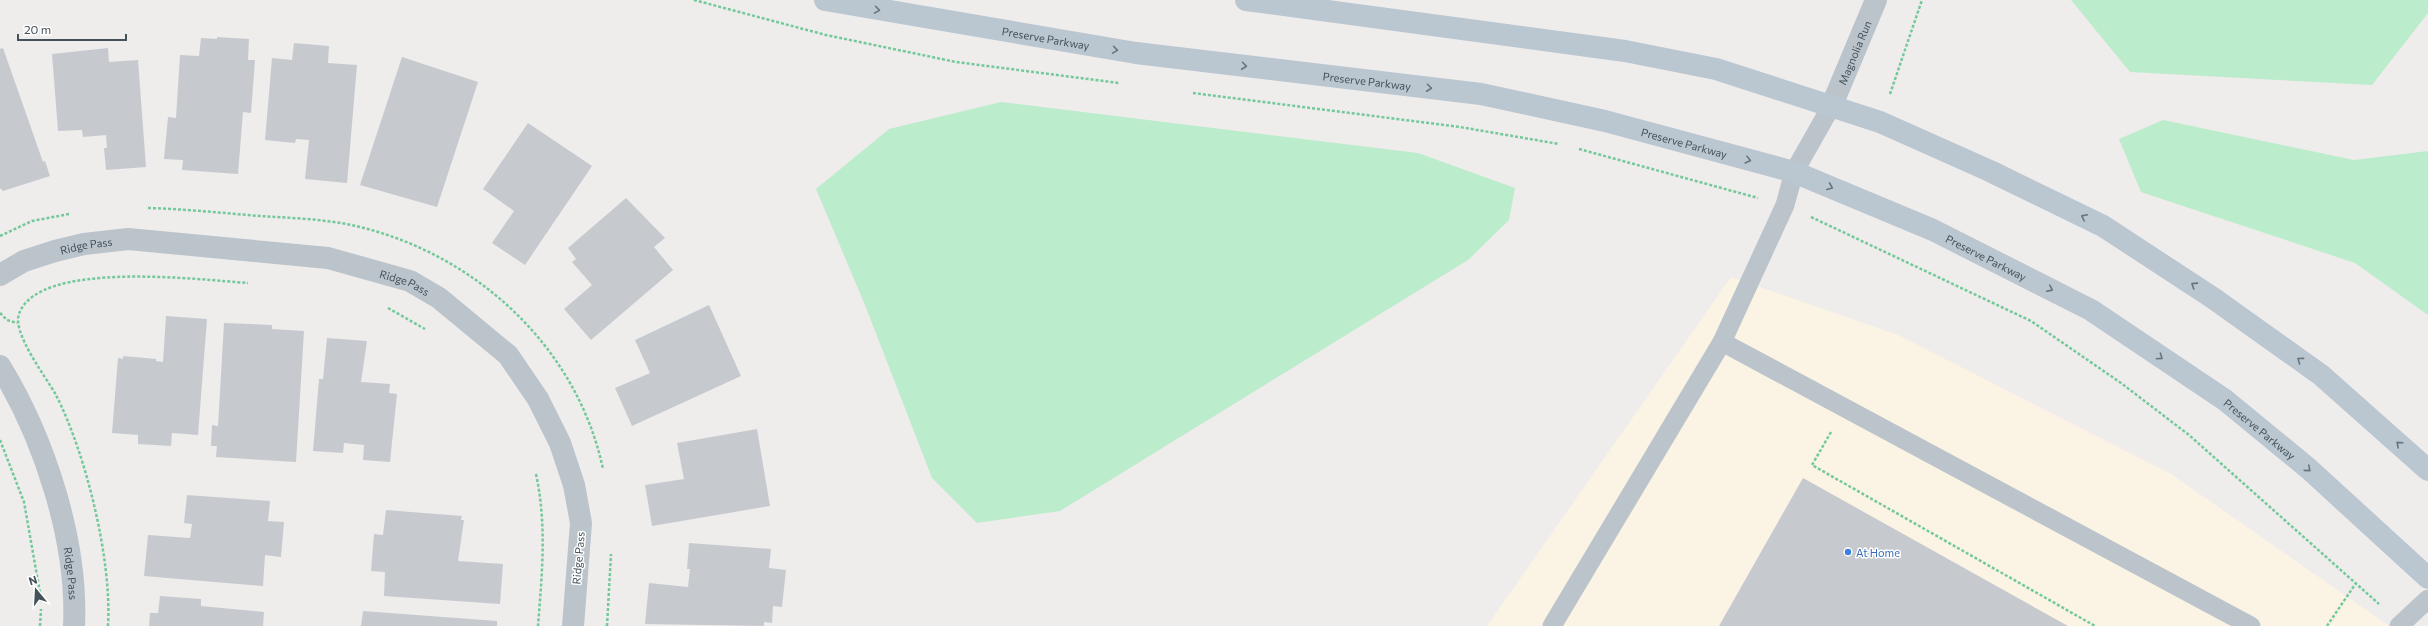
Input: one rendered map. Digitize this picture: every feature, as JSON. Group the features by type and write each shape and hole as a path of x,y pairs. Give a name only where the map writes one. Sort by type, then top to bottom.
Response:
{"street":[{"name":"Preserve Parkway","path":"825,0 1136,53 1481,94 1616,124 1794,172 1933,230 2090,310 2225,400 2309,469 2428,578"},
{"path":"1246,0 1625,51 1716,69 1832,105 1880,122 1990,171 2103,226 2213,298 2321,375 2428,470"},
{"name":"Magnolia Run","path":"1832,105 1876,0"},
{"name":"Ridge Pass","path":"0,275 24,261 55,251 84,244 128,240 328,258 410,281 439,298 508,356 538,399 560,443 574,485 581,523 573,626"},
{"name":"Ridge Pass","path":"0,366 12,385 33,431 51,479 73,576 75,603 74,626"}],"lane":[{"path":"1552,626 1722,342 1785,206 1794,172 1832,105"},
{"path":"1722,342 2251,626"},
{"path":"2400,625 2428,599"}],"path":[{"path":"694,0 826,36 956,62 1121,83"},
{"path":"1880,122 1922,0"},
{"path":"1192,92 1460,127 1564,145"},
{"path":"1571,146 1785,206 2032,321 2121,383 2189,435 2356,583 2400,625"},
{"path":"142,208 318,220 356,226 421,247 456,266 495,293 528,326 554,358 573,387 587,417 604,476"},
{"path":"0,236 32,221 74,214"},
{"path":"0,313 6,320 17,323 22,307 30,298 54,287 99,277 144,275 254,284"},
{"path":"381,305 414,320 426,329"},
{"path":"1846,408 1812,465 2095,626"},
{"path":"0,440 24,502 42,602 40,626"},
{"path":"536,472 543,504 544,546 538,626"},
{"path":"606,626 611,552"},
{"path":"2327,626 2356,583"}],"shaded area":[{"path":"1731,277 1898,335 2171,474 2389,626 1487,626"}],"green space":[{"path":"2071,0 2428,0 2428,13 2372,85 2130,72"},
{"path":"1001,102 1418,153 1515,188 1509,220 1468,260 1060,511 977,523 932,478 865,305 816,189 889,129"},
{"path":"2163,120 2354,160 2428,151 2428,315 2355,263 2141,192 2119,139"}],"building":[{"path":"217,37 249,39 248,60 255,60 251,113 243,112 238,174 182,170 183,160 164,159 168,117 176,118 180,55 199,56 201,38 217,39"},
{"path":"294,43 329,46 328,63 357,65 347,183 305,179 309,140 296,139 295,143 265,140 272,58 292,60"},
{"path":"3,48 43,162 45,161 50,176 3,191 0,188 0,49"},
{"path":"108,48 109,62 138,60 146,167 106,170 104,148 107,148 106,135 83,137 82,130 58,131 52,54"},
{"path":"402,57 478,82 437,207 360,185"},
{"path":"528,123 592,166 525,265 492,243 514,211 483,189"},
{"path":"626,198 665,238 654,247 673,270 591,340 564,309 592,285 572,262 576,259 568,248"},
{"path":"709,305 741,376 632,426 615,388 650,373 635,340"},
{"path":"166,316 207,319 198,435 172,433 171,446 138,444 138,435 112,433 118,358 123,359 123,356 156,359 156,361 163,362"},
{"path":"224,323 272,325 272,329 304,331 296,462 216,457 217,446 211,446 212,425 218,426"},
{"path":"327,338 367,341 361,382 390,384 389,393 397,394 390,462 363,460 364,445 344,443 343,453 313,451 319,379 323,379"},
{"path":"757,429 770,506 652,526 645,485 684,479 677,443"},
{"name":"At Home","path":"1803,478 2068,626 1719,626"},
{"path":"187,495 270,501 268,521 284,522 281,557 265,555 263,586 144,576 148,535 190,538 192,524 184,523"},
{"path":"386,510 462,516 461,520 464,520 458,561 503,564 500,604 384,596 385,572 371,571 374,534 383,535"},
{"path":"689,543 771,549 769,568 786,570 782,607 773,606 772,623 764,622 764,626 645,624 649,583 688,587 690,569 687,569"},
{"path":"160,596 201,599 201,606 264,612 263,626 149,626 150,613 158,613"},
{"path":"363,611 497,621 497,626 361,626"}],"place":[{"name":"At Home","path":"1848,552"}]}
